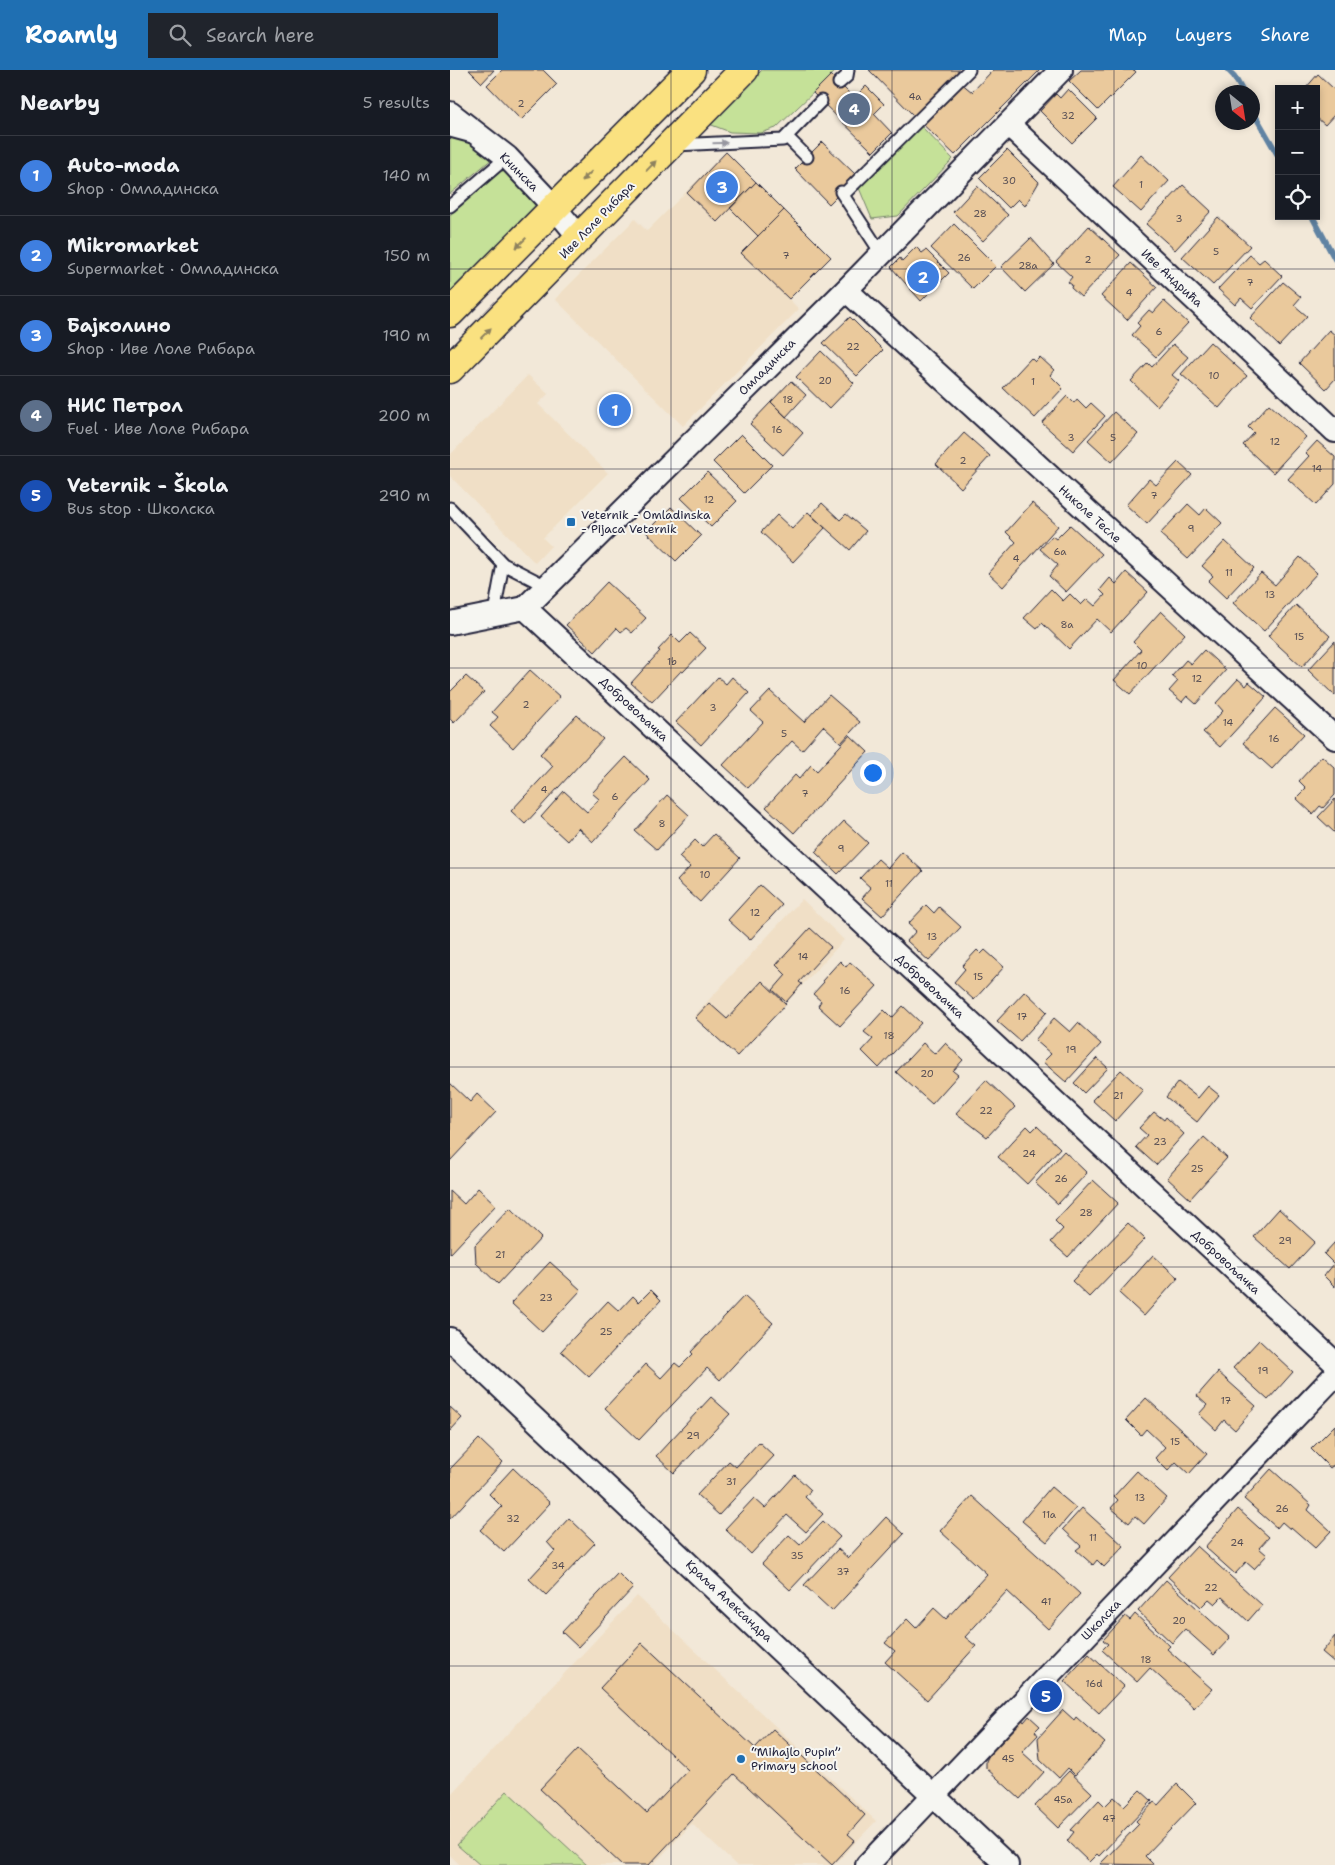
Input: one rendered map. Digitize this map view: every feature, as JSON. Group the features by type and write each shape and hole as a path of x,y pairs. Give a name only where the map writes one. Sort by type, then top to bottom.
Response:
{"main road":[{"path":"450,313 691,70"},
{"name":"Иве Лоле Рибара","path":"450,369 744,70"}],"street":[{"name":"Омладинска","path":"525,608 846,290 1061,70"},
{"name":"Книнска","path":"450,113 507,158 555,208 580,238"},
{"name":"Иве Андрића","path":"1008,124 1335,431"},
{"name":"Николе Тесле","path":"846,290 1335,738"},
{"path":"450,623 525,608"},
{"name":"Добровољачка","path":"525,608 1335,1363"},
{"name":"Краља Александра","path":"450,1339 1007,1865"},
{"name":"Школска","path":"867,1865 1335,1375"}],"lane":[{"path":"839,83 847,76 848,70"},
{"path":"881,253 842,194 969,70"},
{"path":"671,145 783,140 821,101"},
{"path":"450,131 486,141"},
{"path":"786,137 807,157"},
{"path":"450,206 507,158"},
{"path":"450,508 503,564 546,586"},
{"path":"494,613 503,564"}],"shaded area":[{"path":"726,152 831,257 789,299 799,309 683,426 555,299 635,219 647,231"},
{"path":"528,375 548,394 538,404 608,473 543,538 551,546 535,563 450,476 450,455"},
{"path":"802,899 844,940 737,1056 694,1016"},
{"path":"637,1596 876,1821 834,1865 736,1865 692,1824 653,1865 460,1865 450,1855 450,1795"}],"green space":[{"path":"762,70 837,70 776,128 761,133 730,132 709,124"},
{"path":"921,126 953,159 898,216 872,219 859,188"},
{"path":"450,127 493,158 450,194"},
{"path":"503,167 542,207 450,298 450,215"},
{"path":"507,1791 587,1865 480,1865 457,1845"}],"building":[{"path":"469,70 494,70 482,83"},
{"path":"502,70 543,70 557,84 521,120 487,85"},
{"path":"869,70 961,70 914,116"},
{"path":"993,70 1040,70 955,155 914,116 954,77 972,92"},
{"path":"1081,70 1134,70 1136,72 1098,110 1069,81"},
{"path":"1318,74 1335,90 1335,114 1325,125 1320,121 1320,85 1308,85"},
{"path":"831,75 854,98 866,86 884,104 874,114 892,133 873,152 813,93"},
{"path":"1068,89 1097,118 1072,143 1040,111 1056,94 1060,98"},
{"path":"822,142 857,176 829,204 795,169"},
{"path":"1007,150 1039,182 1025,206 1018,199 1009,208 979,178"},
{"path":"726,152 756,182 717,222 687,193"},
{"path":"1141,155 1169,181 1141,212 1113,187"},
{"path":"756,182 784,210 758,236 730,208"},
{"path":"1183,185 1211,211 1175,250 1146,224"},
{"path":"977,186 1008,215 983,241 953,212"},
{"path":"784,210 831,257 789,299 741,253"},
{"path":"1218,217 1250,246 1213,285 1182,257"},
{"path":"954,224 996,266 973,289 931,248"},
{"path":"1089,226 1120,255 1081,297 1071,288 1072,285 1068,282 1072,277 1056,262"},
{"path":"1031,238 1054,264 1025,292 1001,267"},
{"path":"916,247 922,253 926,250 949,273 921,301 891,267 900,258 902,261"},
{"path":"1250,255 1259,263 1264,259 1282,276 1252,308 1241,298 1235,305 1218,289"},
{"path":"1131,263 1157,287 1127,320 1101,296"},
{"path":"1283,282 1301,297 1294,305 1307,316 1279,346 1250,318"},
{"path":"1164,301 1188,323 1156,357 1132,335 1140,326 1137,323 1149,310 1153,313"},
{"path":"850,317 883,350 857,376 823,343"},
{"path":"1329,330 1335,335 1335,379 1326,389 1299,363"},
{"path":"1210,342 1247,376 1219,408 1181,374"},
{"path":"1173,344 1188,357 1172,375 1179,381 1157,406 1131,381 1148,363 1152,367"},
{"path":"821,351 854,383 829,409 796,377"},
{"path":"1040,357 1054,370 1050,375 1063,388 1035,418 1003,388 1031,358 1035,362"},
{"path":"791,381 806,395 786,417 771,402"},
{"path":"1067,396 1074,403 1077,399 1086,408 1091,403 1105,416 1073,451 1042,423"},
{"path":"771,402 803,433 783,455 750,424"},
{"path":"1269,404 1306,437 1273,473 1243,445 1254,433 1248,427"},
{"path":"1114,412 1138,434 1112,462 1088,440"},
{"path":"964,433 990,456 961,488 936,464"},
{"path":"741,434 772,465 744,493 713,462"},
{"path":"1317,441 1335,457 1335,484 1316,505 1288,479 1309,456 1306,453"},
{"path":"1178,462 1192,475 1147,524 1126,505 1149,479 1156,485"},
{"path":"707,472 737,501 711,527 681,498"},
{"path":"822,503 840,520 846,514 866,531 850,550 811,515"},
{"path":"1032,503 1058,526 1003,587 988,573 1016,542 1006,532"},
{"path":"1188,504 1200,515 1206,508 1222,523 1188,559 1160,534"},
{"path":"671,507 701,536 676,561 646,532"},
{"path":"808,512 825,528 793,562 761,532 777,515 792,529"},
{"path":"1070,525 1102,554 1066,592 1049,576 1058,565 1040,549 1052,536 1056,539"},
{"path":"1225,541 1254,568 1226,598 1208,581 1213,576 1202,566"},
{"path":"1300,557 1317,573 1264,631 1233,603 1261,573 1275,585"},
{"path":"1126,572 1148,592 1111,632 1097,619 1069,649 1042,623 1037,629 1024,618 1051,589 1063,601 1070,594 1081,605 1087,599 1095,606 1105,595 1100,590 1110,578 1116,584"},
{"path":"607,582 646,618 632,633 626,628 621,632 617,628 595,652 566,625"},
{"path":"1296,605 1330,636 1302,667 1268,636"},
{"path":"1161,611 1185,634 1130,694 1114,680 1141,650 1133,642"},
{"path":"690,633 706,648 652,702 631,683 672,635 680,643"},
{"path":"1335,641 1335,696 1308,670"},
{"path":"1204,650 1226,670 1196,704 1187,696 1182,702 1169,691 1178,681 1172,676 1186,660 1191,664"},
{"path":"530,670 560,697 513,748 490,726 498,717 492,712"},
{"path":"466,676 484,692 454,723 450,719 450,692"},
{"path":"718,677 726,684 732,677 749,693 701,745 676,722"},
{"path":"1238,679 1246,686 1249,682 1266,697 1220,747 1203,732 1223,711 1216,703"},
{"path":"770,691 804,722 829,695 860,722 841,743 823,726 802,750 792,741 748,788 723,765 763,722 751,711"},
{"path":"1275,708 1304,734 1272,769 1243,743"},
{"path":"577,715 603,739 525,824 511,811 553,766 540,754"},
{"path":"850,735 868,752 794,833 766,807 795,775 799,779 811,765 817,771"},
{"path":"1322,756 1335,768 1335,795 1323,808 1320,806 1313,814 1296,798 1306,788 1299,781"},
{"path":"626,757 650,780 593,842 578,828 567,841 541,817 564,791 587,812 599,799 592,793"},
{"path":"667,795 689,815 657,850 635,831"},
{"path":"1335,799 1335,833 1318,817"},
{"path":"844,821 868,843 838,874 815,852"},
{"path":"714,834 740,858 700,902 677,881 690,867 679,857 695,840 702,847"},
{"path":"902,852 923,871 882,916 862,898 871,888 860,878 878,859 888,868"},
{"path":"760,885 782,905 750,940 728,920"},
{"path":"926,905 934,913 939,907 961,927 929,961 907,941 916,931 908,924"},
{"path":"810,928 831,947 799,982 802,984 786,1002 773,990 786,975 776,965"},
{"path":"977,950 981,954 985,950 1004,967 974,1000 954,982 965,969 962,966"},
{"path":"840,961 846,967 850,962 877,986 840,1026 818,1006 821,1001 813,994"},
{"path":"762,981 786,1004 737,1056 695,1018 709,1003 727,1019"},
{"path":"1025,991 1047,1012 1020,1041 997,1021"},
{"path":"903,1006 921,1023 879,1068 862,1051 873,1039 864,1032 884,1010 892,1018"},
{"path":"1054,1018 1070,1032 1078,1023 1101,1044 1066,1082 1043,1062 1051,1054 1035,1040"},
{"path":"923,1043 935,1054 945,1043 963,1060 953,1071 958,1075 932,1104 896,1072"},
{"path":"1097,1058 1108,1068 1084,1093 1074,1083"},
{"path":"1121,1070 1143,1090 1115,1121 1092,1100"},
{"path":"986,1080 1015,1107 987,1137 956,1113"},
{"path":"1178,1082 1198,1098 1208,1086 1219,1095 1197,1122 1166,1097"},
{"path":"450,1083 470,1102 477,1094 496,1112 450,1161"},
{"path":"1154,1112 1164,1120 1166,1117 1184,1134 1156,1165 1136,1147 1147,1135 1139,1128"},
{"path":"1027,1126 1032,1131 1037,1126 1060,1148 1027,1184 998,1157"},
{"path":"1204,1137 1227,1158 1190,1199 1167,1178"},
{"path":"1064,1151 1087,1173 1058,1204 1035,1183"},
{"path":"1093,1180 1118,1203 1068,1257 1051,1242 1063,1229 1055,1221"},
{"path":"478,1188 496,1205 450,1254 450,1191 464,1204"},
{"path":"510,1208 541,1238 498,1284 476,1263 475,1245"},
{"path":"1279,1209 1315,1242 1290,1269 1254,1237"},
{"path":"1128,1223 1145,1239 1089,1297 1072,1281"},
{"path":"1335,1242 1335,1287 1324,1276 1334,1264 1324,1254"},
{"path":"1153,1255 1178,1278 1144,1316 1119,1293"},
{"path":"550,1262 581,1290 542,1332 511,1303"},
{"path":"651,1290 661,1300 589,1377 561,1351 608,1301 619,1311 633,1296 639,1302"},
{"path":"744,1296 773,1323 720,1380 707,1368 639,1440 605,1408 646,1364 661,1378 675,1363 680,1367 693,1354 691,1352"},
{"path":"1259,1340 1293,1372 1268,1400 1233,1368"},
{"path":"1218,1372 1256,1406 1235,1430 1224,1420 1216,1430 1199,1414 1207,1405 1197,1396"},
{"path":"711,1397 730,1414 674,1473 656,1456"},
{"path":"1146,1398 1207,1454 1189,1474 1176,1462 1168,1471 1155,1458 1165,1447 1146,1429 1141,1435 1126,1420"},
{"path":"450,1407 462,1418 450,1431"},
{"path":"1335,1425 1335,1464 1330,1468 1311,1449"},
{"path":"479,1439 503,1462 450,1519 450,1469"},
{"path":"759,1442 774,1456 719,1515 697,1495 729,1461 736,1467"},
{"path":"513,1468 550,1503 504,1552 480,1530 502,1507 489,1494"},
{"path":"1271,1469 1311,1505 1308,1510 1331,1531 1315,1548 1291,1527 1290,1529 1282,1522 1277,1528 1244,1499"},
{"path":"1137,1471 1167,1498 1144,1524 1135,1516 1129,1523 1111,1508 1118,1500 1114,1496"},
{"path":"795,1475 811,1490 805,1497 823,1514 806,1532 787,1515 751,1554 725,1529 754,1498 765,1508"},
{"path":"1051,1487 1076,1508 1047,1542 1022,1521"},
{"path":"972,1496 1080,1594 1048,1629 1007,1591 965,1637 976,1646 927,1700 885,1662 895,1651 885,1643 907,1619 916,1628 934,1608 946,1619 987,1574 940,1531"},
{"path":"1082,1508 1124,1546 1104,1567 1097,1560 1093,1565 1076,1550 1081,1546 1063,1529"},
{"path":"1238,1509 1269,1537 1259,1548 1267,1555 1254,1569 1246,1562 1235,1574 1205,1547"},
{"path":"886,1517 904,1534 832,1611 804,1585 838,1549 848,1558"},
{"path":"569,1518 595,1543 546,1595 529,1579 555,1551 547,1542"},
{"path":"823,1521 840,1537 790,1590 762,1564 789,1535 800,1545"},
{"path":"1197,1546 1262,1605 1248,1621 1222,1597 1215,1604 1209,1599 1201,1607 1168,1577"},
{"path":"618,1573 633,1588 578,1647 562,1632"},
{"path":"1166,1580 1230,1638 1214,1655 1185,1629 1172,1643 1138,1611"},
{"path":"1135,1614 1170,1646 1167,1649 1212,1689 1194,1708 1150,1668 1137,1682 1102,1650 1108,1644 1103,1640 1125,1616 1130,1620"},
{"path":"1335,1636 1335,1663 1322,1652"},
{"name":"“Mihajlo Pupin” Primary school","path":"642,1643 755,1748 773,1729 865,1815 848,1834 855,1840 832,1865 734,1774 649,1865 622,1865 540,1789 578,1749 647,1813 688,1770 600,1688"},
{"path":"1089,1654 1124,1686 1099,1713 1064,1681"},
{"path":"1063,1710 1074,1720 1076,1717 1105,1743 1075,1775 1068,1768 1059,1778 1040,1760 1038,1738"},
{"path":"1029,1716 1040,1726 1035,1731 1038,1735 1022,1752 1044,1772 1020,1799 986,1768 986,1761 989,1755 1022,1719 1024,1722"},
{"path":"1069,1771 1092,1793 1058,1828 1035,1806"},
{"path":"1177,1784 1196,1803 1145,1856 1154,1865 1100,1864 1139,1824 1136,1821 1154,1802 1158,1805"},
{"path":"1140,1790 1152,1801 1099,1856 1097,1854 1089,1862 1067,1841 1074,1832 1071,1830 1099,1800 1105,1806 1114,1797 1124,1806"}],"waterway":[{"path":"1228,70 1239,85"},
{"path":"1260,124 1275,150"},
{"path":"1314,220 1335,259"}],"place":[{"name":"НИС Петрол","path":"854,109"},
{"name":"Бајколино","path":"722,187"},
{"name":"Mikromarket","path":"923,277"},
{"name":"Auto-moda","path":"615,410"},
{"name":"Veternik - Omladinska - Pijaca Veternik","path":"571,522"},
{"name":"Veternik - Škola","path":"1046,1696"},
{"name":"“Mihajlo Pupin” Primary school","path":"741,1759"}]}
